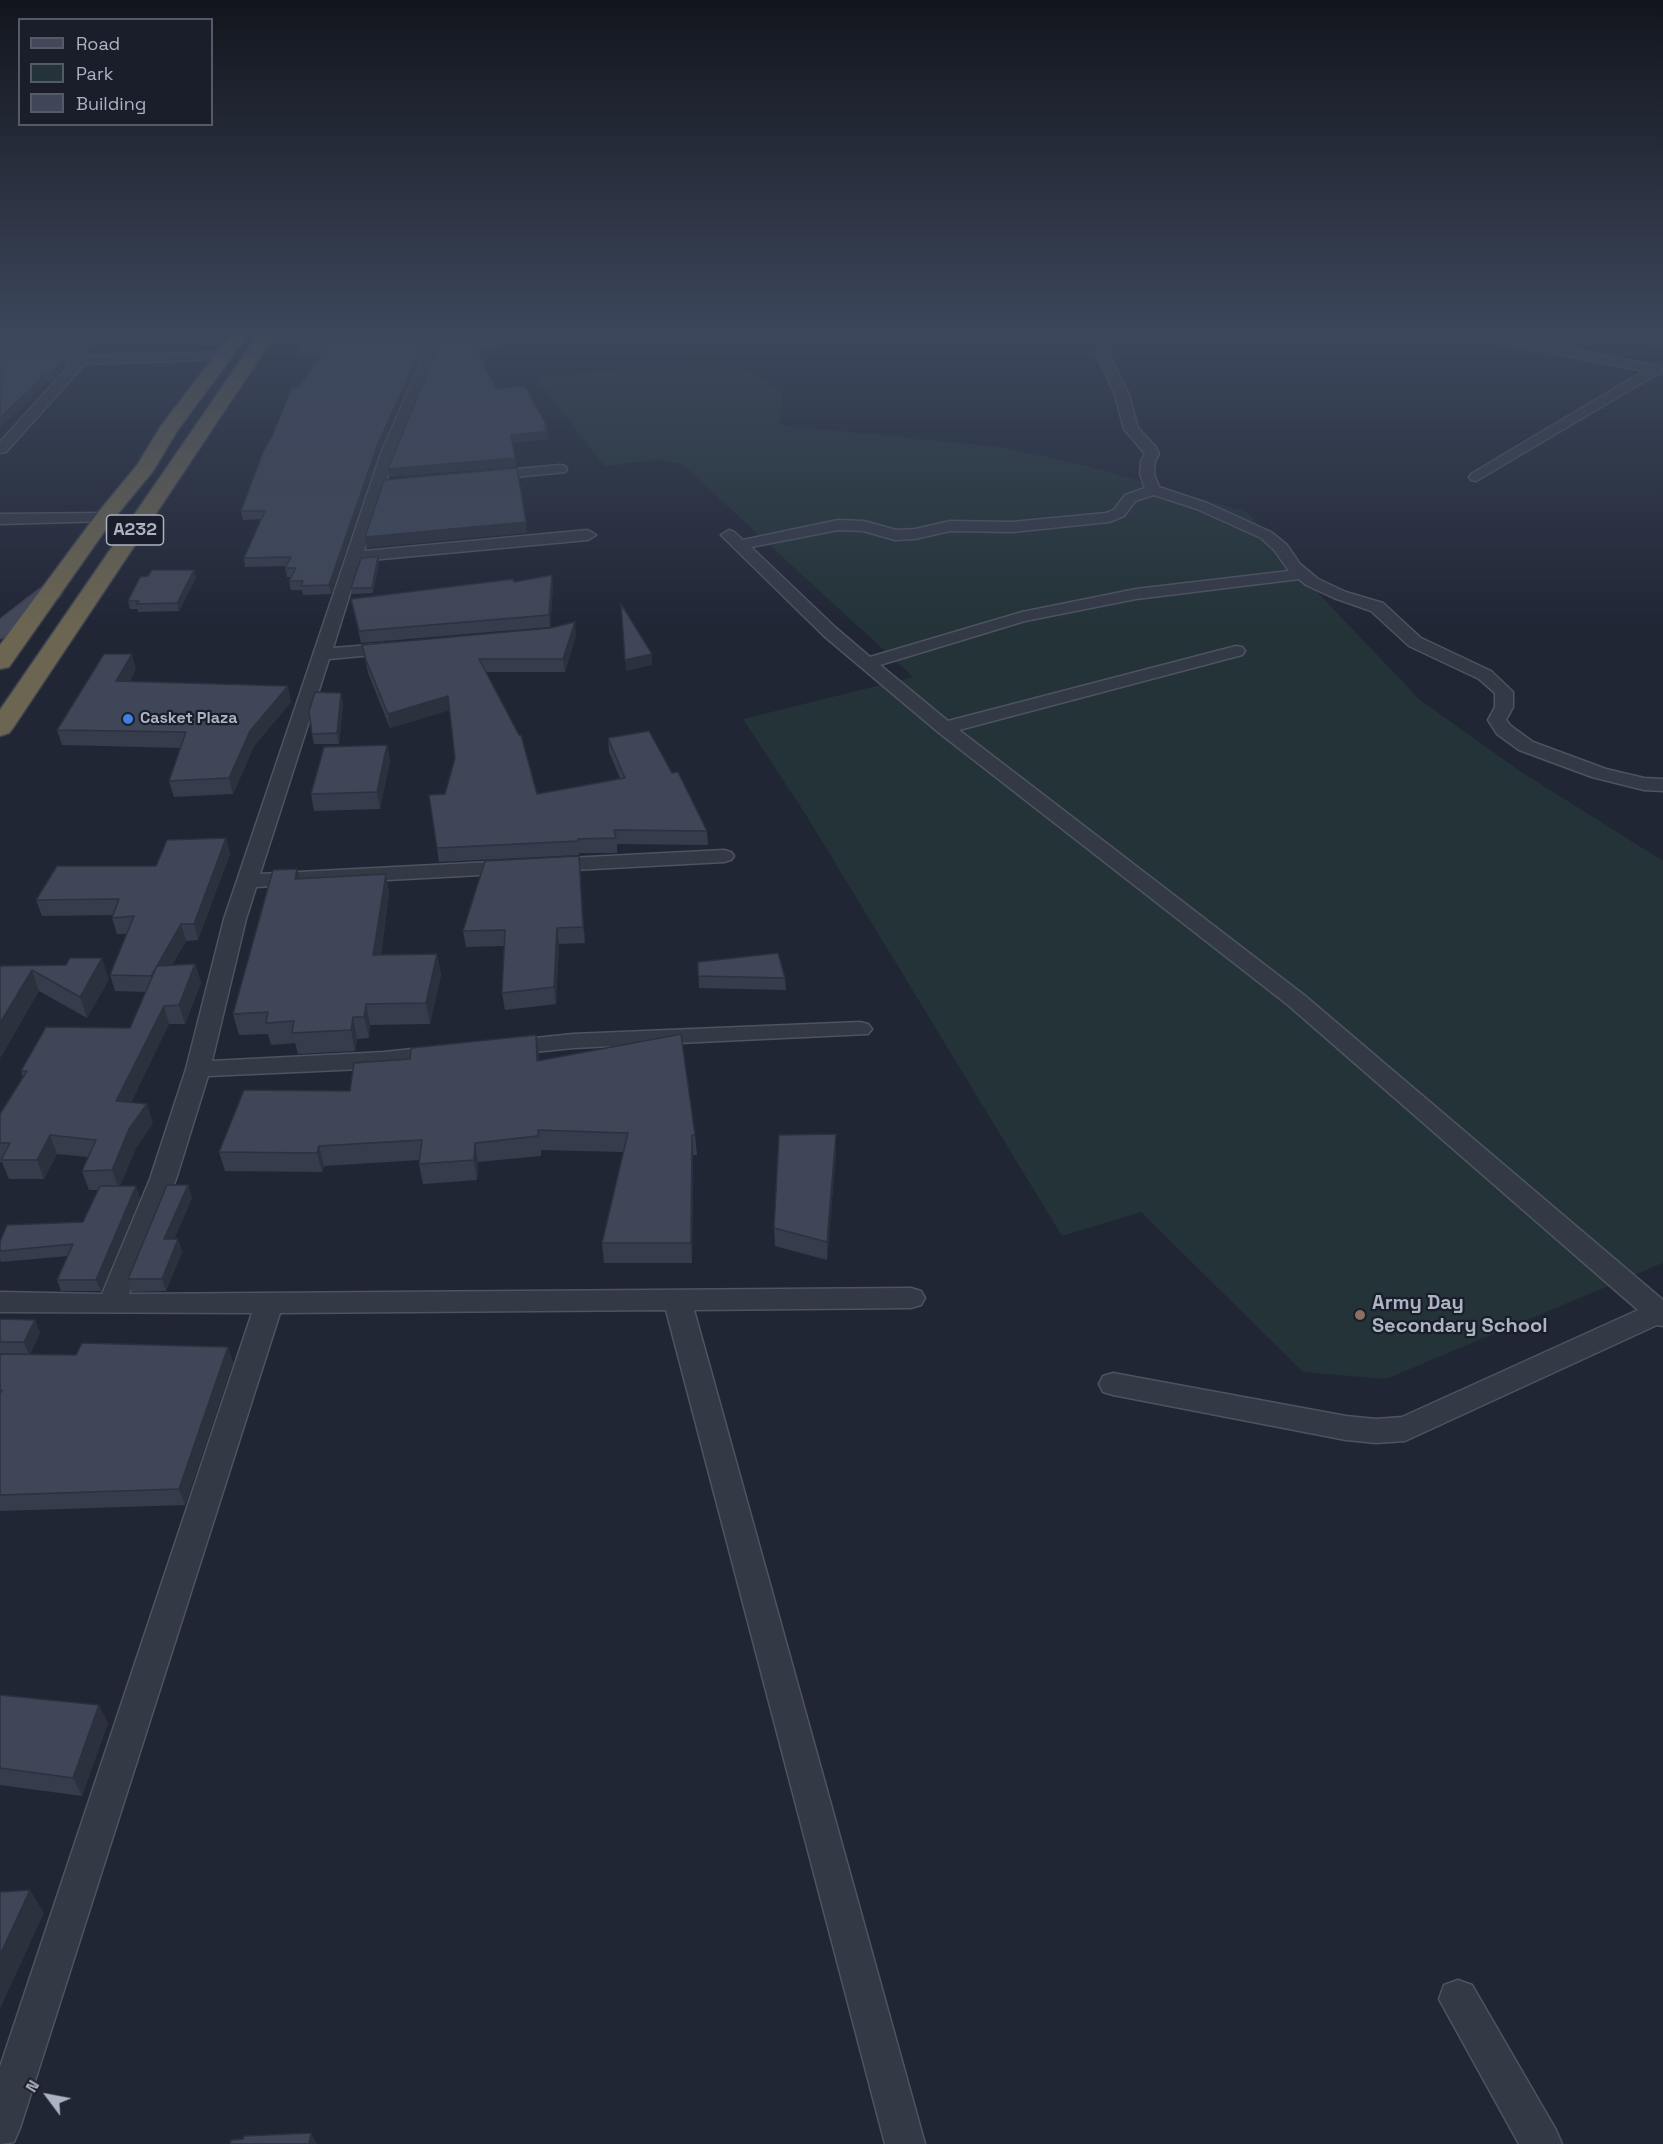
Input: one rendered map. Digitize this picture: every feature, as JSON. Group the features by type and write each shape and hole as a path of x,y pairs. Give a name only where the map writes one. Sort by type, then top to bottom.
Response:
{"highway":[{"name":"A232","path":"0,662 104,518 146,467 167,432"},
{"name":"A232","path":"0,728 201,432"}],"main road":[{"path":"0,631 51,592"}],"street":[{"path":"1,449 16,432"},
{"path":"111,1304 163,1179 198,1069 235,919 354,557 384,484 388,453 397,432"},
{"path":"1134,432 1152,454 1148,461 1147,474 1154,490 1202,506 1266,535 1275,542 1301,574 1330,591 1377,607 1415,642 1485,675 1504,692 1504,707 1497,720 1504,730 1526,746 1599,773 1644,784 1663,785"},
{"path":"1476,477 1553,432"},
{"path":"469,477 560,469"},
{"path":"1113,1384 1346,1428 1376,1431 1405,1429 1662,1313 1296,1000 945,728 830,632 734,540 838,525 864,526 895,535 915,534 950,526 1012,527 1109,517 1119,513 1130,498 1154,490"},
{"path":"0,519 104,518"},
{"path":"354,557 588,535"},
{"path":"867,663 1022,617 1136,594 1301,574"},
{"path":"322,654 413,646"},
{"path":"945,728 1236,651"},
{"path":"247,881 724,856"},
{"path":"198,1069 384,1060 573,1041 860,1029"},
{"path":"0,1302 111,1304 270,1301 911,1299"},
{"path":"677,1300 906,2144"},
{"path":"0,2128 270,1301"},
{"path":"1458,1999 1542,2144"}],"green space":[{"path":"578,432 850,432 1000,447 1087,466 1247,512 1318,593 1420,700 1520,771 1663,861 1663,1263 1386,1379 1303,1372 1141,1212 1062,1236 806,815 743,719 913,677 682,464 658,460 604,466"}],"building":[{"path":"274,432 383,432 329,585 301,586 303,581 289,581 296,568 285,568 291,557 244,558 265,511 241,511 263,452"},
{"path":"403,432 538,432 511,435 515,458 388,469"},
{"path":"517,468 526,522 365,537 384,480"},
{"path":"378,557 372,588 351,588 361,558"},
{"path":"152,570 194,570 177,603 136,604 139,601 128,601 140,577 148,576"},
{"path":"552,575 549,615 359,631 351,599 513,579 514,582"},
{"path":"621,604 652,654 625,660"},
{"path":"575,622 563,659 479,659 521,735 537,794 625,778 608,738 649,731 672,773 678,772 707,831 614,830 616,838 437,848 429,795 445,794 455,758 448,696 388,714 362,645 550,628"},
{"path":"104,654 132,654 116,681 288,686 250,731 229,778 169,781 186,732 57,730"},
{"path":"315,692 341,693 337,733 312,734 309,711"},
{"path":"387,745 377,792 311,794 324,747"},
{"path":"226,838 194,924 181,924 151,976 110,975 134,916 112,918 119,899 36,900 57,866 156,866 167,840"},
{"path":"579,856 583,927 557,928 554,987 502,993 505,930 463,931 485,861"},
{"path":"297,869 295,879 386,874 373,955 437,954 426,1003 366,1004 364,1017 353,1017 351,1030 292,1033 294,1021 266,1023 268,1012 233,1014 273,870"},
{"path":"778,953 785,978 698,976 698,962"},
{"path":"70,958 102,958 80,997 32,970 0,1023 0,966 66,965"},
{"path":"195,964 179,1005 164,1006 116,1101 147,1104 129,1129 112,1170 82,1171 96,1140 50,1135 37,1160 1,1160 10,1143 0,1143 0,1114 27,1071 21,1071 46,1027 130,1028 157,966"},
{"path":"681,1034 695,1135 692,1135 691,1243 602,1243 628,1133 538,1130 538,1136 475,1143 474,1160 419,1164 422,1140 319,1146 317,1153 219,1152 244,1090 350,1091 354,1063 410,1059 411,1048 536,1035 537,1061"},
{"path":"836,1134 827,1242 774,1228 779,1135"},
{"path":"167,1185 188,1185 164,1239 178,1239 162,1279 128,1279"},
{"path":"100,1186 136,1186 96,1280 57,1280 73,1244 0,1251 0,1242 7,1225 83,1222"},
{"path":"0,1319 35,1320 24,1342 0,1342"},
{"path":"82,1343 228,1347 179,1489 0,1495 0,1394 2,1390 0,1390 0,1354 76,1355"},
{"path":"0,1695 99,1705 73,1778 0,1768"},
{"path":"30,1890 0,1955 0,1892"},
{"path":"311,2133 309,2144 230,2144 231,2140 243,2139 244,2136"}],"place":[{"name":"Casket Plaza","path":"128,719"},
{"name":"Army Day Secondary School","path":"1360,1315"}]}
